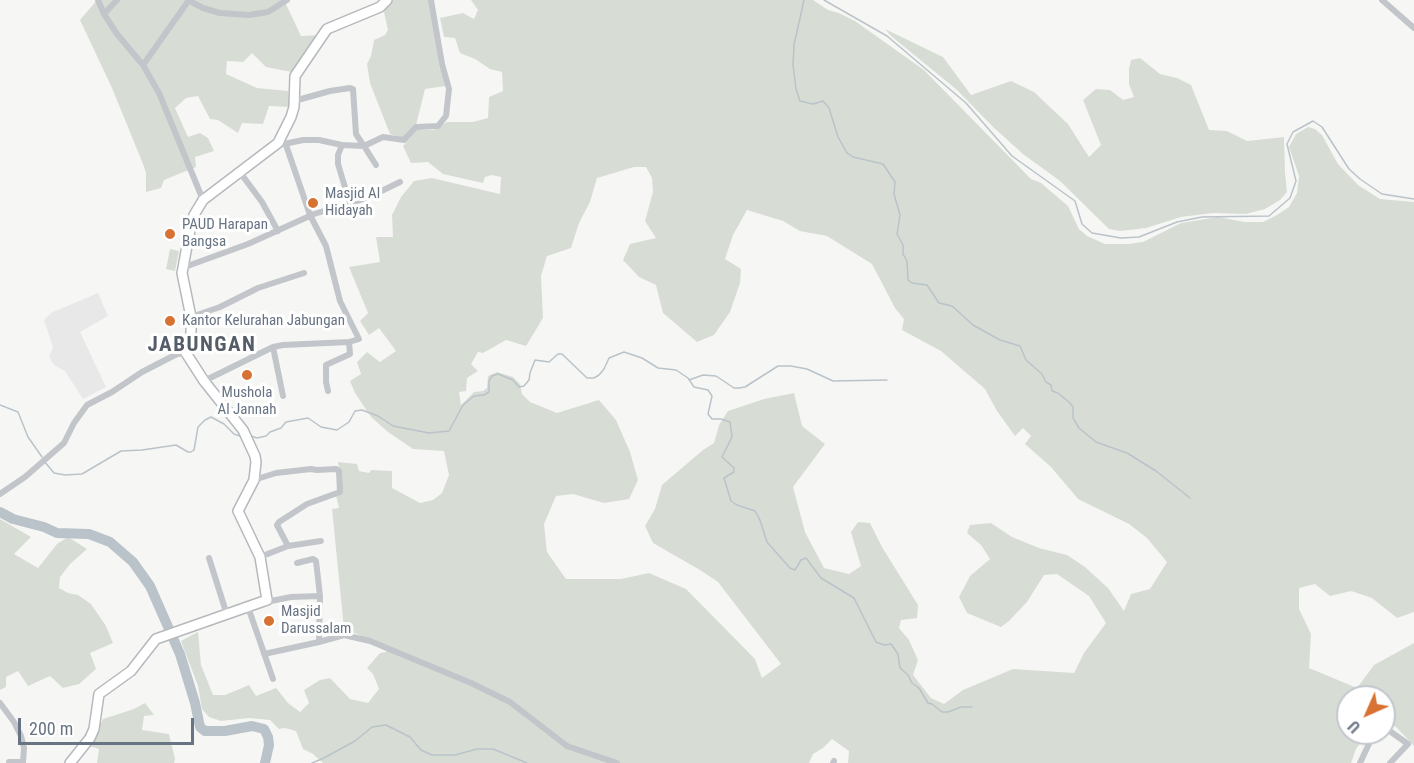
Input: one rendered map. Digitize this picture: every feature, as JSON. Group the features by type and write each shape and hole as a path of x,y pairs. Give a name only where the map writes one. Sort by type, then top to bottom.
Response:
{"street":[{"path":"98,0 117,34 143,65 159,93 203,200"},
{"path":"104,14 117,0"},
{"path":"143,65 188,0 220,13 249,15 268,12 287,0"},
{"path":"204,381 273,347 349,342 357,341 359,337 339,300 326,246 310,215 282,144 291,117 295,76 327,29 380,7 387,0"},
{"path":"186,353 191,342 191,317 182,268 194,215 203,200 239,171 282,144 319,140 342,145 364,146 383,137 404,140 416,127 436,127 445,118 449,89 442,64 431,0"},
{"path":"1382,0 1414,27"},
{"path":"294,101 330,91 353,89 356,134 376,165"},
{"path":"342,145 338,154 338,164 350,204"},
{"path":"239,171 262,202 278,231"},
{"path":"182,268 278,231 310,215 350,204 400,182"},
{"path":"191,317 220,307 258,288 304,273"},
{"path":"328,390 326,365 350,354 349,342"},
{"path":"273,347 283,396"},
{"path":"186,353 204,381 245,434 256,459 254,480 238,511 260,557 268,598 266,602"},
{"path":"0,494 25,477 64,443 74,423 87,405 142,372 177,354 186,353"},
{"path":"254,480 276,473 311,468 339,471 340,492 304,505 278,523 288,546"},
{"path":"260,557 288,546 321,541"},
{"path":"209,558 227,615"},
{"path":"297,563 315,559 320,596 319,642"},
{"path":"70,763 90,738 94,729 99,694 131,671 153,642 266,602 291,597 320,596"},
{"path":"248,608 273,679"},
{"path":"264,654 344,635 354,636 471,683 510,702 567,746 617,763"},
{"path":"0,703 14,722 24,748 23,763 9,762"},
{"path":"1390,763 1408,744 1396,736"},
{"path":"1360,763 1368,745"}],"shaded area":[{"path":"97,0 284,0 301,36 320,35 292,72 266,67 252,53 243,62 227,61 226,74 257,88 288,91 290,107 269,106 263,124 242,123 238,133 218,120 210,119 198,96 186,98 175,108 188,137 200,133 208,138 214,151 195,157 196,167 164,180 161,188 146,192 146,173 143,164 112,88 80,20"},
{"path":"390,0 429,0 439,65 446,86 425,89 416,125 403,138 390,134 370,83 367,64 374,40 385,35 388,30 384,12"},
{"path":"471,0 813,0 828,10 855,21 924,70 1031,179 1041,183 1068,206 1079,229 1087,236 1105,244 1143,242 1181,223 1218,217 1245,222 1263,222 1277,215 1289,207 1297,193 1299,176 1289,147 1296,134 1308,127 1322,135 1338,164 1358,185 1380,199 1414,202 1414,612 1397,618 1372,598 1351,591 1330,596 1315,584 1299,588 1299,609 1311,634 1309,668 1350,685 1336,685 1336,745 1359,745 1351,763 848,763 849,751 832,739 813,754 809,763 323,763 303,749 296,731 279,729 270,720 249,718 221,721 209,717 202,709 198,686 181,641 198,632 201,665 213,695 225,695 249,685 256,696 276,688 288,703 300,712 309,703 304,690 320,680 330,678 350,699 368,703 379,689 373,674 367,668 380,653 386,652 387,646 344,629 332,509 339,508 336,495 343,493 338,462 357,464 359,471 369,473 371,470 392,471 392,488 420,503 433,500 442,493 449,475 444,451 413,449 371,417 355,393 350,381 361,374 357,362 367,352 380,362 396,351 379,328 369,335 360,321 368,313 349,267 380,262 376,237 393,237 392,215 401,197 414,181 432,178 500,194 501,177 492,175 485,177 483,183 443,174 428,162 411,163 403,146 417,130 434,130 447,122 473,122 488,118 489,97 503,91 502,72 490,69 460,53 455,38 444,37 440,18 463,13 474,19 478,10","holes":["634,167 646,167 652,178 653,192 645,221 656,238 630,244 623,260 639,277 656,285 663,313 697,342 714,335 730,312 740,283 741,269 725,259 733,235 747,210 783,221 800,231 827,236 872,264 895,308 904,319 902,330 941,351 985,389 1015,436 1023,428 1031,436 1025,444 1051,467 1078,499 1129,524 1147,538 1167,562 1150,589 1131,594 1124,611 1108,588 1085,567 1067,555 1039,548 1012,537 991,523 970,525 967,533 981,545 990,559 970,576 959,597 967,613 1001,627 1027,602 1044,575 1057,574 1089,596 1106,623 1084,653 1074,673 1013,669 963,690 944,704 931,698 913,675 918,660 909,640 899,628 901,620 917,618 918,605 870,523 858,522 851,532 861,566 849,574 824,568 805,532 793,487 825,444 802,426 794,393 764,399 728,411 719,425 714,443 662,485 655,509 645,526 653,543 718,582 781,664 762,678 755,659 686,589 649,573 621,579 566,579 547,552 544,524 556,496 573,494 604,503 629,499 638,480 630,452 616,420 599,400 557,413 530,402 522,394 520,384 513,377 497,372 488,376 487,388 474,392 461,405 459,392 466,391 467,378 478,371 471,364 478,352 483,353 506,340 526,346 543,318 541,276 547,256 571,248 597,178"]},
{"path":"885,29 943,57 971,95 1011,81 1034,92 1068,124 1089,157 1101,145 1083,100 1096,89 1110,90 1123,100 1134,97 1129,84 1129,69 1131,60 1140,58 1160,74 1177,78 1191,85 1209,130 1227,131 1247,141 1284,137 1287,192 1280,200 1265,209 1246,214 1213,213 1181,217 1146,228 1120,231 1109,229 1060,181 1023,154 957,90"},
{"path":"170,249 179,251 175,271 166,269"},
{"path":"98,293 108,316 80,332 106,387 83,399 65,371 54,365 49,357 53,347 44,320 51,313"},
{"path":"0,519 31,537 14,554 38,568 57,544 68,537 87,549 70,564 60,577 59,588 78,595 91,604 106,626 113,643 90,653 96,669 79,684 63,688 50,676 28,686 18,671 6,677 6,687 0,690"},
{"path":"1414,643 1414,746 1396,727 1396,685 1359,685 1374,665"},
{"path":"145,703 154,715 144,716 142,730 169,734 174,763 97,763 99,749 90,746 103,719"}],"waterway":[{"path":"804,0 794,45 793,65 800,101 813,104 823,101 829,108 838,137 847,153 853,157 883,164 895,182 894,194 900,215 897,234 903,245 903,254 907,261 908,280 912,283 927,285 939,303 952,306 973,325 1000,340 1020,346 1026,360 1042,374 1046,382 1051,385 1052,391 1058,393 1073,407 1073,418 1079,428 1096,442 1127,453 1156,471 1190,498"},
{"path":"824,0 887,36 966,103 1012,156 1075,201 1082,224 1092,233 1121,238 1139,237 1177,222 1202,217 1269,216 1290,198 1296,181 1287,144 1293,132 1313,121 1322,127 1349,169 1360,179 1382,194 1414,199"},
{"path":"251,436 257,438 266,436 281,428 286,422 308,418 321,427 337,430 349,422 355,411 362,410 378,416 393,426 429,433 449,431 463,405 474,396 489,392 489,381 492,376 498,374 513,380 519,387 524,386 529,380 535,360 549,362 558,354 562,354 587,378 599,375 609,358 624,352 642,358 658,368 676,370 688,378 694,387 708,390 712,396 708,414 712,419 730,422 732,437 722,457 734,468 734,472 724,478 731,501 755,511 767,542 790,568 795,570 801,560 806,558 821,578 854,598 876,642 884,645 891,644 898,654 900,668 919,688 928,703 942,712 961,707 972,707"},
{"path":"689,380 703,375 716,376 734,388 739,388 745,387 778,366 807,369 833,381 887,380"},
{"path":"0,405 18,412 28,437 42,457"},
{"path":"44,461 54,473 82,474 121,451 176,445 191,452 194,450 198,427 211,417 240,436"},
{"path":"0,512 13,519 57,533 89,534 110,542 133,562 150,586 180,654 200,727 205,731 225,731 252,726 264,729 269,745 265,763"},
{"path":"312,763 355,741 372,727 386,725 410,737 421,750 432,755 455,755 477,749 493,749 527,763"}],"place":[{"name":"Masjid Al Hidayah","path":"313,203"},
{"name":"PAUD Harapan Bangsa","path":"170,234"},
{"name":"Kantor Kelurahan Jabungan","path":"170,321"},
{"name":"Mushola Al Jannah","path":"247,375"},
{"name":"Masjid Darussalam","path":"269,621"}],"district":[{"name":"JABUNGAN","path":"202,346"}]}
